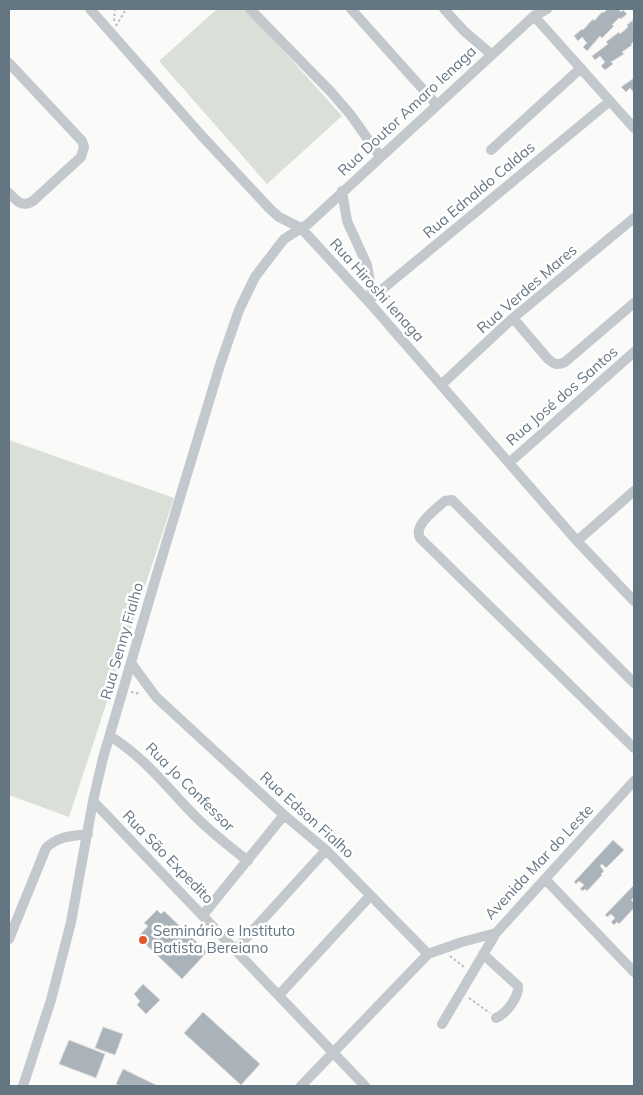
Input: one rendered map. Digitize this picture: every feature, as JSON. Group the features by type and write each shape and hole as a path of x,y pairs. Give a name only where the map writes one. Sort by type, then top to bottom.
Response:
{"street":[{"name":"Rua Hiroshi Ienaga","path":"90,9 202,136 270,209 279,217 301,228 371,299 441,385 577,541 634,601"},
{"path":"250,9 331,92 350,114 380,156"},
{"path":"351,9 437,105"},
{"path":"444,9 491,54"},
{"path":"547,9 536,12 581,68 634,128"},
{"name":"Rua Doutor Amaro Ienaga","path":"301,228 536,12"},
{"path":"9,63 82,141 84,147 81,156 33,201 23,204 9,193"},
{"path":"491,150 581,68"},
{"name":"Rua Ednaldo Caldas","path":"371,299 610,101"},
{"path":"342,191 347,221 367,265 371,299"},
{"name":"Rua Verdes Mares","path":"441,385 513,318 634,218"},
{"name":"Rua Senny Fialho","path":"23,1086 51,1000 71,922 98,778 220,365 239,310 255,277 276,246 290,233 301,228"},
{"path":"513,318 548,359 554,364 560,364 565,362 634,304"},
{"name":"Rua José dos Santos","path":"509,463 634,352"},
{"path":"577,541 634,491"},
{"path":"634,683 452,500 445,500 422,524 418,530 420,538 634,748"},
{"name":"Rua Edson Fialho","path":"131,663 156,698 284,815 326,850 428,954"},
{"name":"Rua Jo Confessor","path":"110,736 143,760 192,814 248,861"},
{"name":"Avenida Mar do Leste","path":"301,1086 428,954 496,933 634,781"},
{"name":"Rua São Expedito","path":"94,801 365,1086"},
{"path":"203,915 284,815"},
{"path":"9,939 46,848 60,838 88,834"},
{"path":"236,949 326,850"},
{"path":"545,879 634,972"},
{"path":"278,995 370,896"},
{"path":"442,1024 496,933"},
{"path":"483,954 516,983 519,989 504,1014 496,1018"}],"path":[{"path":"112,32 126,9"},
{"path":"123,690 156,698"},
{"path":"447,953 472,973"},
{"path":"461,992 496,1018"}],"shaded area":[{"path":"217,9 246,9 342,116 267,184 159,61"},
{"path":"9,440 174,498 69,817 9,795"}],"building":[{"path":"608,9 618,9 621,12 623,10 627,14 621,19 619,18 612,25 614,26 602,38 600,36 587,51 583,47 587,43 582,37 578,41 574,36"},
{"path":"633,20 634,41 632,45 622,52 624,54 611,62 613,64 605,70 601,66 605,62 600,56 595,60 592,56 608,44 606,42 628,27 627,25"},
{"path":"634,78 634,93 630,88 626,92 621,87"},
{"path":"613,840 624,850 606,868 602,864 600,866 604,871 602,875 587,891 585,889 583,891 580,889 584,885 579,881 576,884 574,882"},
{"path":"634,885 634,897 631,900 634,902 634,908 619,924 617,922 614,925 611,922 615,918 611,914 607,917 605,915"},
{"path":"157,910 161,914 164,911 207,952 182,979 138,937 148,926 144,923"},
{"path":"143,984 160,1000 146,1014 137,1005 140,1001 134,994"},
{"path":"203,1012 260,1064 241,1085 184,1033"},
{"path":"103,1027 123,1034 115,1055 95,1048"},
{"path":"69,1040 105,1054 96,1078 59,1064"},
{"path":"123,1069 158,1086 121,1086 116,1084"}],"place":[{"name":"Seminário e Instituto Batista Bereiano","path":"143,940"}]}
